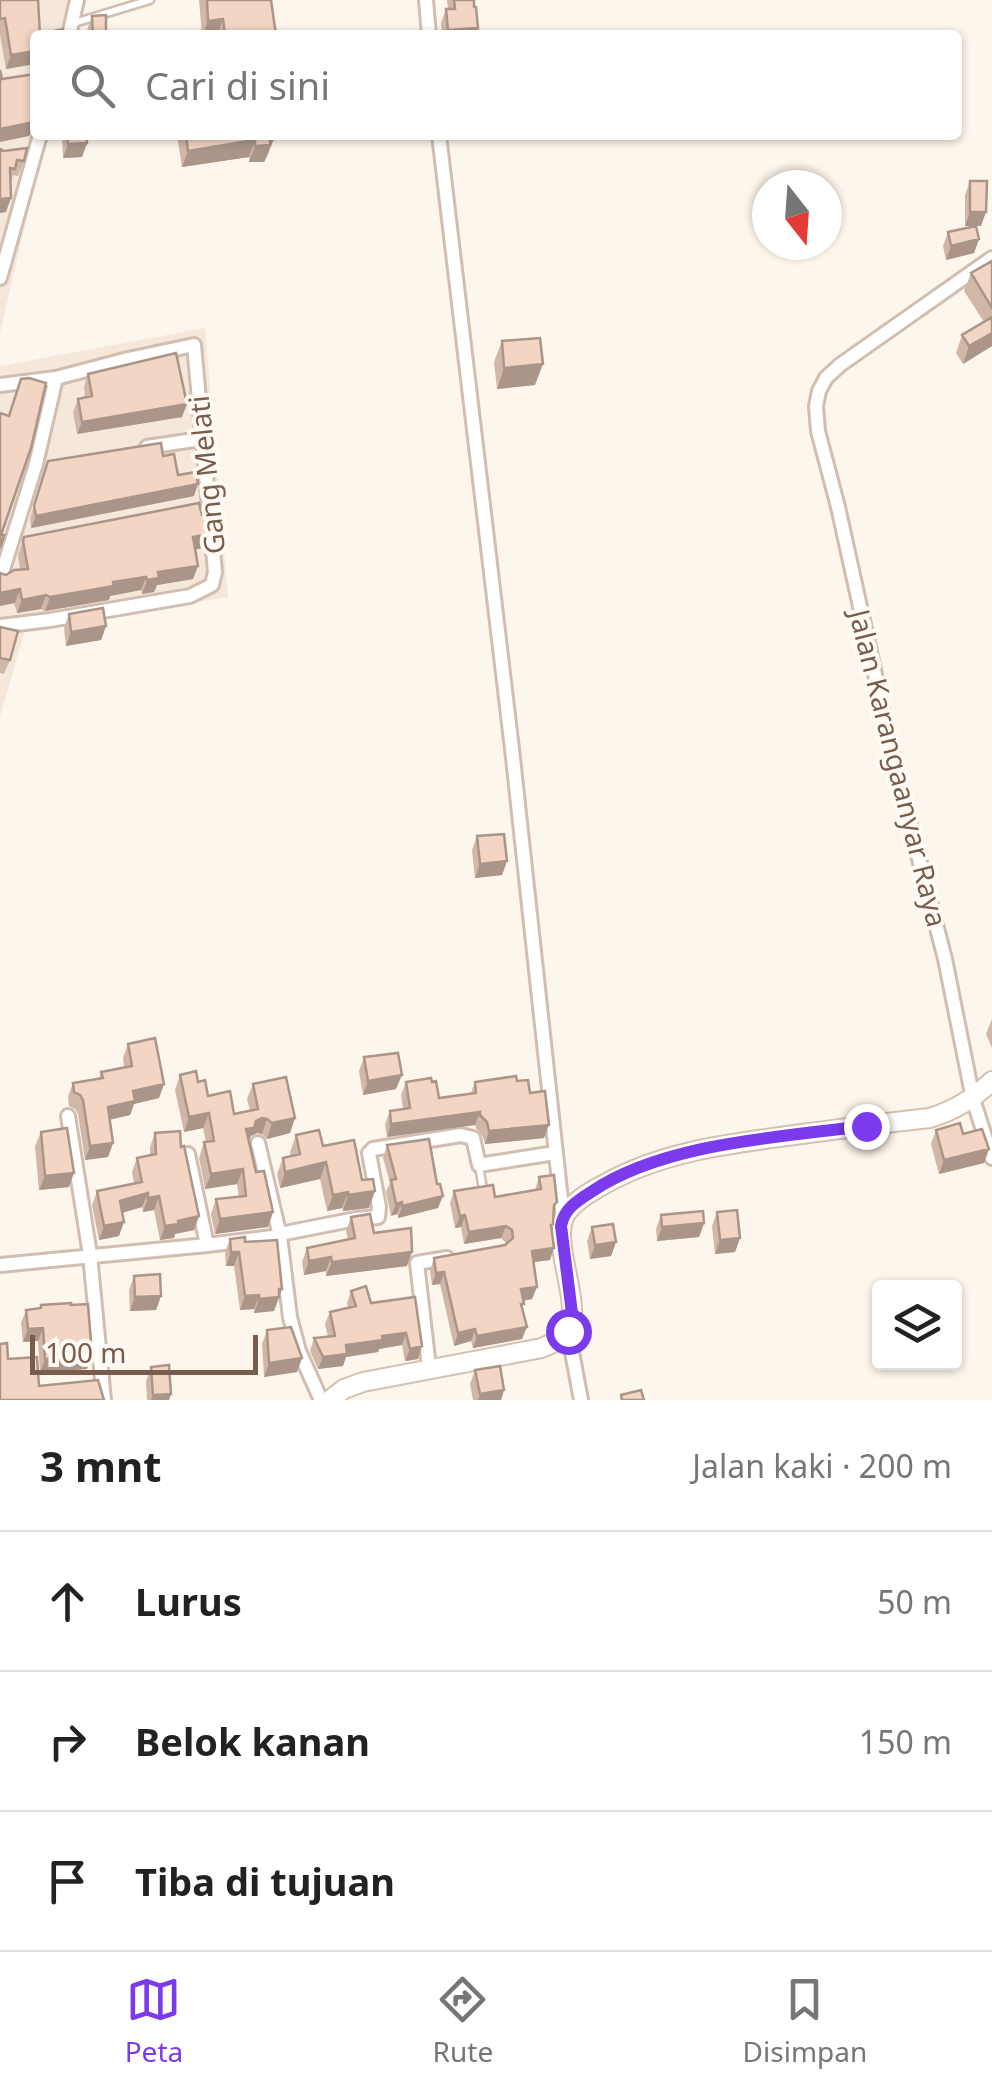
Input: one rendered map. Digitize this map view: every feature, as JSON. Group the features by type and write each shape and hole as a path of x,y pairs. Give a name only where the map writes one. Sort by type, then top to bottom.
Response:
{"main road":[{"path":"330,1400 363,1382 542,1348 560,1339 568,1331 572,1313 561,1236 563,1218 576,1203 618,1176 692,1151 930,1118 951,1112 992,1081"}],"street":[{"path":"71,29 77,0"},
{"path":"426,0 429,30"},
{"path":"440,140 563,1218"},
{"path":"18,152 38,141"},
{"path":"0,278 38,141"},
{"name":"Jalan Karangaanyar Raya","path":"992,258 840,366 826,378 816,406 818,431 898,774 946,960 973,1098 992,1158"},
{"name":"Gang Melati","path":"0,385 56,378 194,346 215,578 212,585 190,596 0,626"},
{"path":"0,579 36,464 56,378"},
{"path":"128,450 201,439"},
{"path":"36,464 54,462"},
{"path":"188,508 207,504"},
{"path":"12,542 32,538"},
{"path":"68,1116 90,1255 104,1400"},
{"path":"0,1265 207,1246 378,1217 369,1150 469,1135 475,1142 479,1165 556,1153"},
{"path":"258,1143 280,1235 290,1317 299,1351 320,1400"},
{"path":"188,1154 207,1246"},
{"path":"430,1367 417,1263 466,1254"},
{"path":"568,1331 580,1400"}],"lane":[{"path":"71,29 150,0"},
{"path":"479,1165 483,1189"}],"shaded area":[{"path":"0,0 78,0 71,30 30,30 30,140 45,140 0,333"},
{"path":"205,328 228,597 25,630 0,717 0,366"}],"building":[{"path":"0,0 38,0 40,30 30,30 30,52 11,55 5,18 0,19"},
{"path":"207,0 271,0 275,30 224,30 223,19 208,21"},
{"path":"454,0 474,0 478,28 448,30 446,9 455,9"},
{"path":"106,15 106,30 93,30 92,16"},
{"path":"0,70 2,79 30,75 30,123 0,129"},
{"path":"68,140 87,140 87,143 68,144"},
{"path":"187,140 255,140 188,151"},
{"path":"255,140 270,140 270,145 255,146"},
{"path":"27,148 24,161 17,160 15,169 10,168 11,198 0,199 0,149"},
{"path":"970,181 987,181 986,212 970,212"},
{"path":"976,226 979,239 951,246 948,232"},
{"path":"992,261 992,308 971,273"},
{"path":"992,317 992,333 969,346 962,335"},
{"path":"540,338 543,364 504,368 502,341"},
{"path":"176,353 187,404 82,422 78,399 92,396 88,374"},
{"path":"21,379 46,383 31,448 0,548 0,413 9,416"},
{"path":"161,443 163,456 174,454 178,475 196,472 198,484 36,516 34,506 48,461"},
{"path":"199,503 208,534 193,537 198,566 158,572 159,578 113,582 114,586 50,597 22,600 20,589 0,593 0,573 28,569 24,537"},
{"path":"103,608 106,626 71,632 69,614"},
{"path":"0,627 18,631 10,660 0,658"},
{"path":"504,834 507,861 480,864 477,836"},
{"path":"155,1038 164,1084 133,1091 135,1101 108,1107 113,1143 90,1146 83,1100 74,1092 73,1083 103,1078 101,1072 132,1066 128,1044"},
{"path":"398,1053 402,1075 368,1081 364,1057"},
{"path":"196,1071 198,1082 205,1080 208,1096 230,1091 234,1114 258,1109 253,1084 286,1077 295,1118 272,1123 262,1118 254,1128 246,1129 256,1172 264,1171 273,1212 220,1219 216,1199 246,1196 243,1169 211,1174 204,1142 214,1141 209,1113 189,1117 180,1075"},
{"path":"516,1076 517,1081 528,1080 530,1093 545,1091 549,1125 489,1131 480,1112 391,1124 390,1111 410,1108 406,1082 431,1078 436,1081 439,1098 476,1093 475,1082"},
{"path":"960,1123 963,1134 982,1129 989,1149 944,1160 936,1130"},
{"path":"67,1128 74,1173 45,1176 41,1132"},
{"path":"319,1130 323,1146 354,1140 362,1180 373,1179 375,1191 333,1195 326,1162 285,1172 283,1158 300,1154 296,1135"},
{"path":"180,1131 199,1216 165,1226 159,1196 148,1198 148,1193 120,1201 124,1222 104,1226 97,1191 142,1182 137,1158 156,1154 155,1133"},
{"path":"429,1139 443,1196 396,1204 391,1180 396,1179 387,1145"},
{"path":"554,1175 554,1248 532,1251 537,1287 521,1289 527,1327 477,1336 475,1329 458,1333 444,1272 436,1273 434,1258 505,1245 513,1238 512,1230 506,1226 469,1232 454,1191 493,1185 495,1197 541,1189 539,1177"},
{"path":"737,1210 740,1238 720,1240 717,1212"},
{"path":"703,1211 704,1223 662,1227 661,1215"},
{"path":"370,1214 374,1233 411,1228 412,1252 309,1261 307,1248 355,1238 351,1217"},
{"path":"613,1224 616,1242 595,1245 592,1227"},
{"path":"245,1237 245,1242 277,1240 282,1289 279,1297 245,1296 239,1252 231,1252 230,1239"},
{"path":"160,1274 161,1296 135,1297 134,1276"},
{"path":"366,1286 371,1303 415,1297 422,1346 410,1349 406,1333 346,1345 347,1354 323,1357 314,1338 335,1336 330,1312 356,1306 351,1291"},
{"path":"88,1304 92,1356 45,1359 43,1328 28,1329 26,1310"},
{"path":"291,1327 302,1358 269,1363 267,1330"},
{"path":"7,1343 8,1359 37,1357 39,1386 98,1380 104,1400 0,1400 0,1344"},
{"path":"169,1365 171,1394 153,1395 151,1367"},
{"path":"500,1366 504,1390 480,1394 475,1370"},
{"path":"641,1390 644,1400 622,1400 621,1395"}],"route":[{"path":"568,1331 572,1313 561,1226 569,1209 594,1190 618,1176 692,1151 866,1126"}]}
